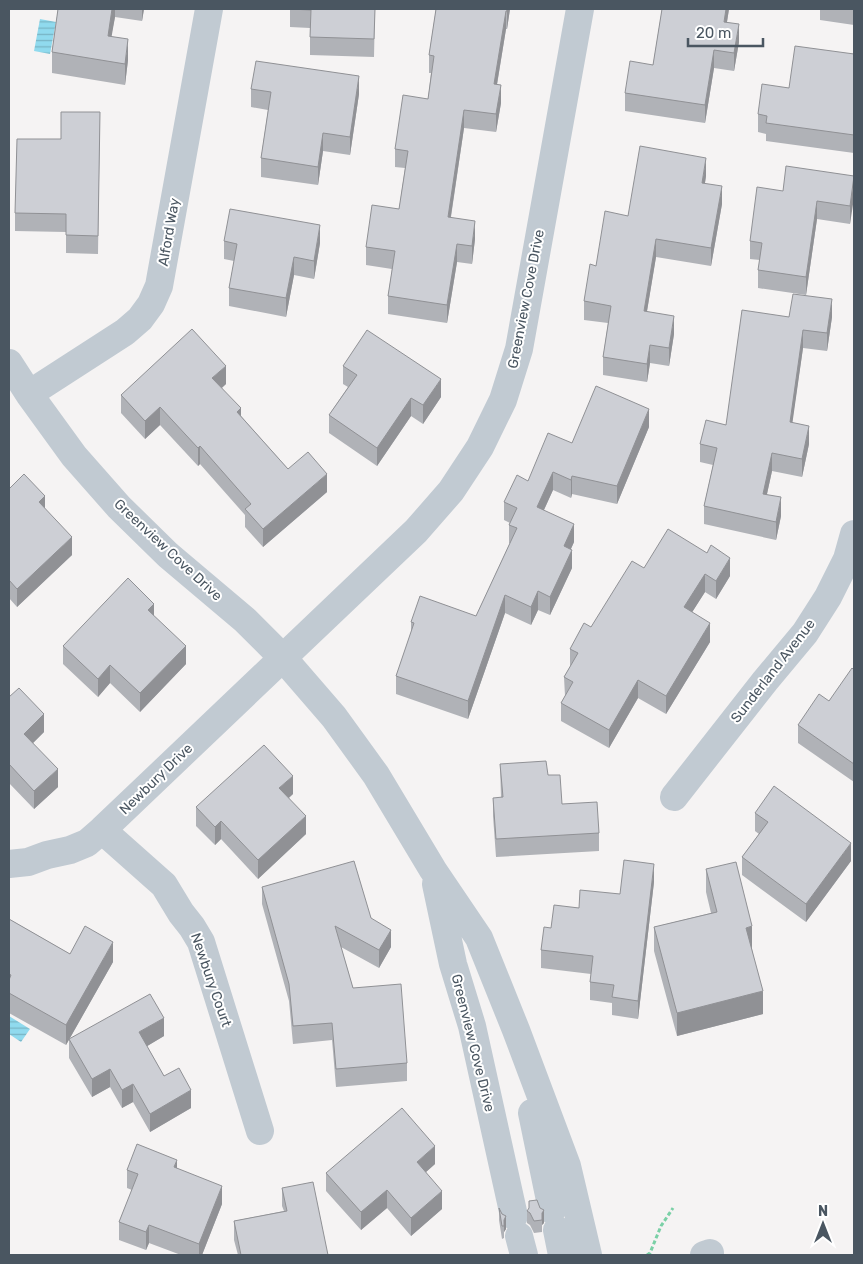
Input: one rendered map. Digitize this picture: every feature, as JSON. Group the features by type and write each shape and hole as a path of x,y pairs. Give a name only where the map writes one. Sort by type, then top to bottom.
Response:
{"street":[{"name":"Alford Way","path":"29,394 125,332 140,319 151,304 159,286 210,9"},
{"name":"Greenview Cove Drive","path":"283,658 416,531 451,492 480,447 503,400 519,349 580,9"},
{"name":"Greenview Cove Drive","path":"9,362 29,394 74,456 119,507 168,555 245,620 283,658 334,717 376,774 433,870 479,938 567,1166 588,1255"},
{"name":"Sunderland Avenue","path":"674,797 805,633 828,597 847,559 854,534"},
{"name":"Newbury Drive","path":"9,864 28,862 47,854 70,850 87,842 102,830 283,658"},
{"name":"Newbury Court","path":"102,830 164,885 200,942 260,1130"},
{"name":"Greenview Cove Drive","path":"433,870 453,964 472,1026 519,1236"},
{"name":"Greenview Cove Drive","path":"516,1030 557,1232"},
{"path":"704,1255 710,1253 710,1255"}],"path":[{"path":"647,1255 650,1253 661,1226 674,1208"}],"water":[{"path":"40,19 56,22 50,54 34,51"},
{"path":"9,1016 30,1029 21,1042 9,1034"}],"building":[{"path":"58,9 112,9 108,36 128,39 125,64 52,52"},
{"path":"290,9 375,9 374,39 310,37 311,10"},
{"path":"436,9 507,9 494,84 501,85 496,114 464,110 448,217 475,221 472,246 457,244 447,305 388,296 395,251 366,247 372,205 399,209 408,151 395,149 403,95 428,99 434,56 429,55"},
{"path":"662,9 726,9 724,22 739,24 734,53 714,50 705,105 625,93 630,61 653,65"},
{"path":"795,46 854,54 854,135 766,123 767,116 758,114 762,84 789,88"},
{"path":"256,61 359,76 350,137 323,133 318,167 261,158 271,92 251,89"},
{"path":"61,112 100,112 98,236 66,235 66,214 15,213 17,139 61,139"},
{"path":"640,146 706,158 702,183 722,186 711,248 656,239 644,311 674,316 669,348 650,345 647,364 603,357 611,306 584,301 590,264 596,266 605,211 628,216"},
{"path":"786,166 854,176 850,206 817,201 806,277 758,270 762,243 750,241 757,187 783,191"},
{"path":"230,209 320,225 314,261 294,257 286,298 229,288 237,244 224,241"},
{"path":"793,294 832,299 827,333 803,330 790,422 809,426 802,459 772,453 763,494 781,497 776,522 704,506 717,448 700,444 706,420 726,425 742,310 789,317"},
{"path":"192,329 226,366 212,378 241,408 237,412 288,469 308,452 327,474 263,529 245,509 251,504 200,446 198,448 160,407 145,421 121,395"},
{"path":"367,330 441,379 423,405 411,398 377,448 329,415 357,375 343,366"},
{"path":"596,386 649,409 617,486 572,476 571,480 553,472 537,507 574,524 564,546 572,550 550,597 538,591 531,607 505,595 468,701 396,676 414,623 411,622 420,596 476,616 517,528 509,525 517,508 504,502 517,475 528,481 548,433 572,443"},
{"path":"24,474 45,496 39,502 72,537 17,589 9,580 9,489"},
{"path":"668,529 707,553 711,545 730,558 716,581 705,574 684,607 710,623 666,696 638,680 609,730 561,703 573,682 564,677 578,653 570,649 584,623 591,627 632,561 644,568"},
{"path":"128,578 154,604 148,610 186,646 140,693 110,665 98,679 63,646"},
{"path":"852,668 854,670 854,764 798,725 819,694 829,701"},
{"path":"19,688 44,714 24,734 58,769 34,791 9,764 9,697"},
{"path":"264,745 293,776 279,788 306,816 258,860 221,821 215,827 196,807"},
{"path":"546,761 548,775 560,775 562,804 597,802 599,833 496,839 493,798 503,797 500,764"},
{"path":"774,786 851,843 806,904 742,857 768,822 755,813"},
{"path":"624,860 654,864 638,1001 612,997 614,985 590,982 593,956 541,950 544,927 551,928 554,905 579,908 580,890 620,894"},
{"path":"354,861 371,918 391,930 379,950 335,926 353,988 401,984 407,1063 336,1069 332,1023 293,1026 289,984 262,887"},
{"path":"736,862 752,926 746,928 763,991 677,1013 654,927 717,912 706,869"},
{"path":"9,919 70,954 85,926 113,942 66,1025 9,993 11,975 9,974"},
{"path":"150,994 164,1018 139,1032 164,1076 179,1068 191,1090 150,1114 133,1084 122,1090 110,1069 92,1079 69,1039"},
{"path":"402,1108 435,1146 417,1162 442,1191 411,1218 387,1190 361,1212 326,1173"},
{"path":"137,1144 177,1160 174,1167 222,1186 199,1244 149,1225 146,1232 119,1222 138,1174 127,1170"},
{"path":"313,1182 328,1255 241,1255 234,1221 287,1211 282,1188"},
{"path":"537,1200 540,1208 544,1210 542,1220 534,1221 527,1211 529,1201"},
{"path":"499,1208 502,1214 506,1216 504,1226 502,1226"}]}
